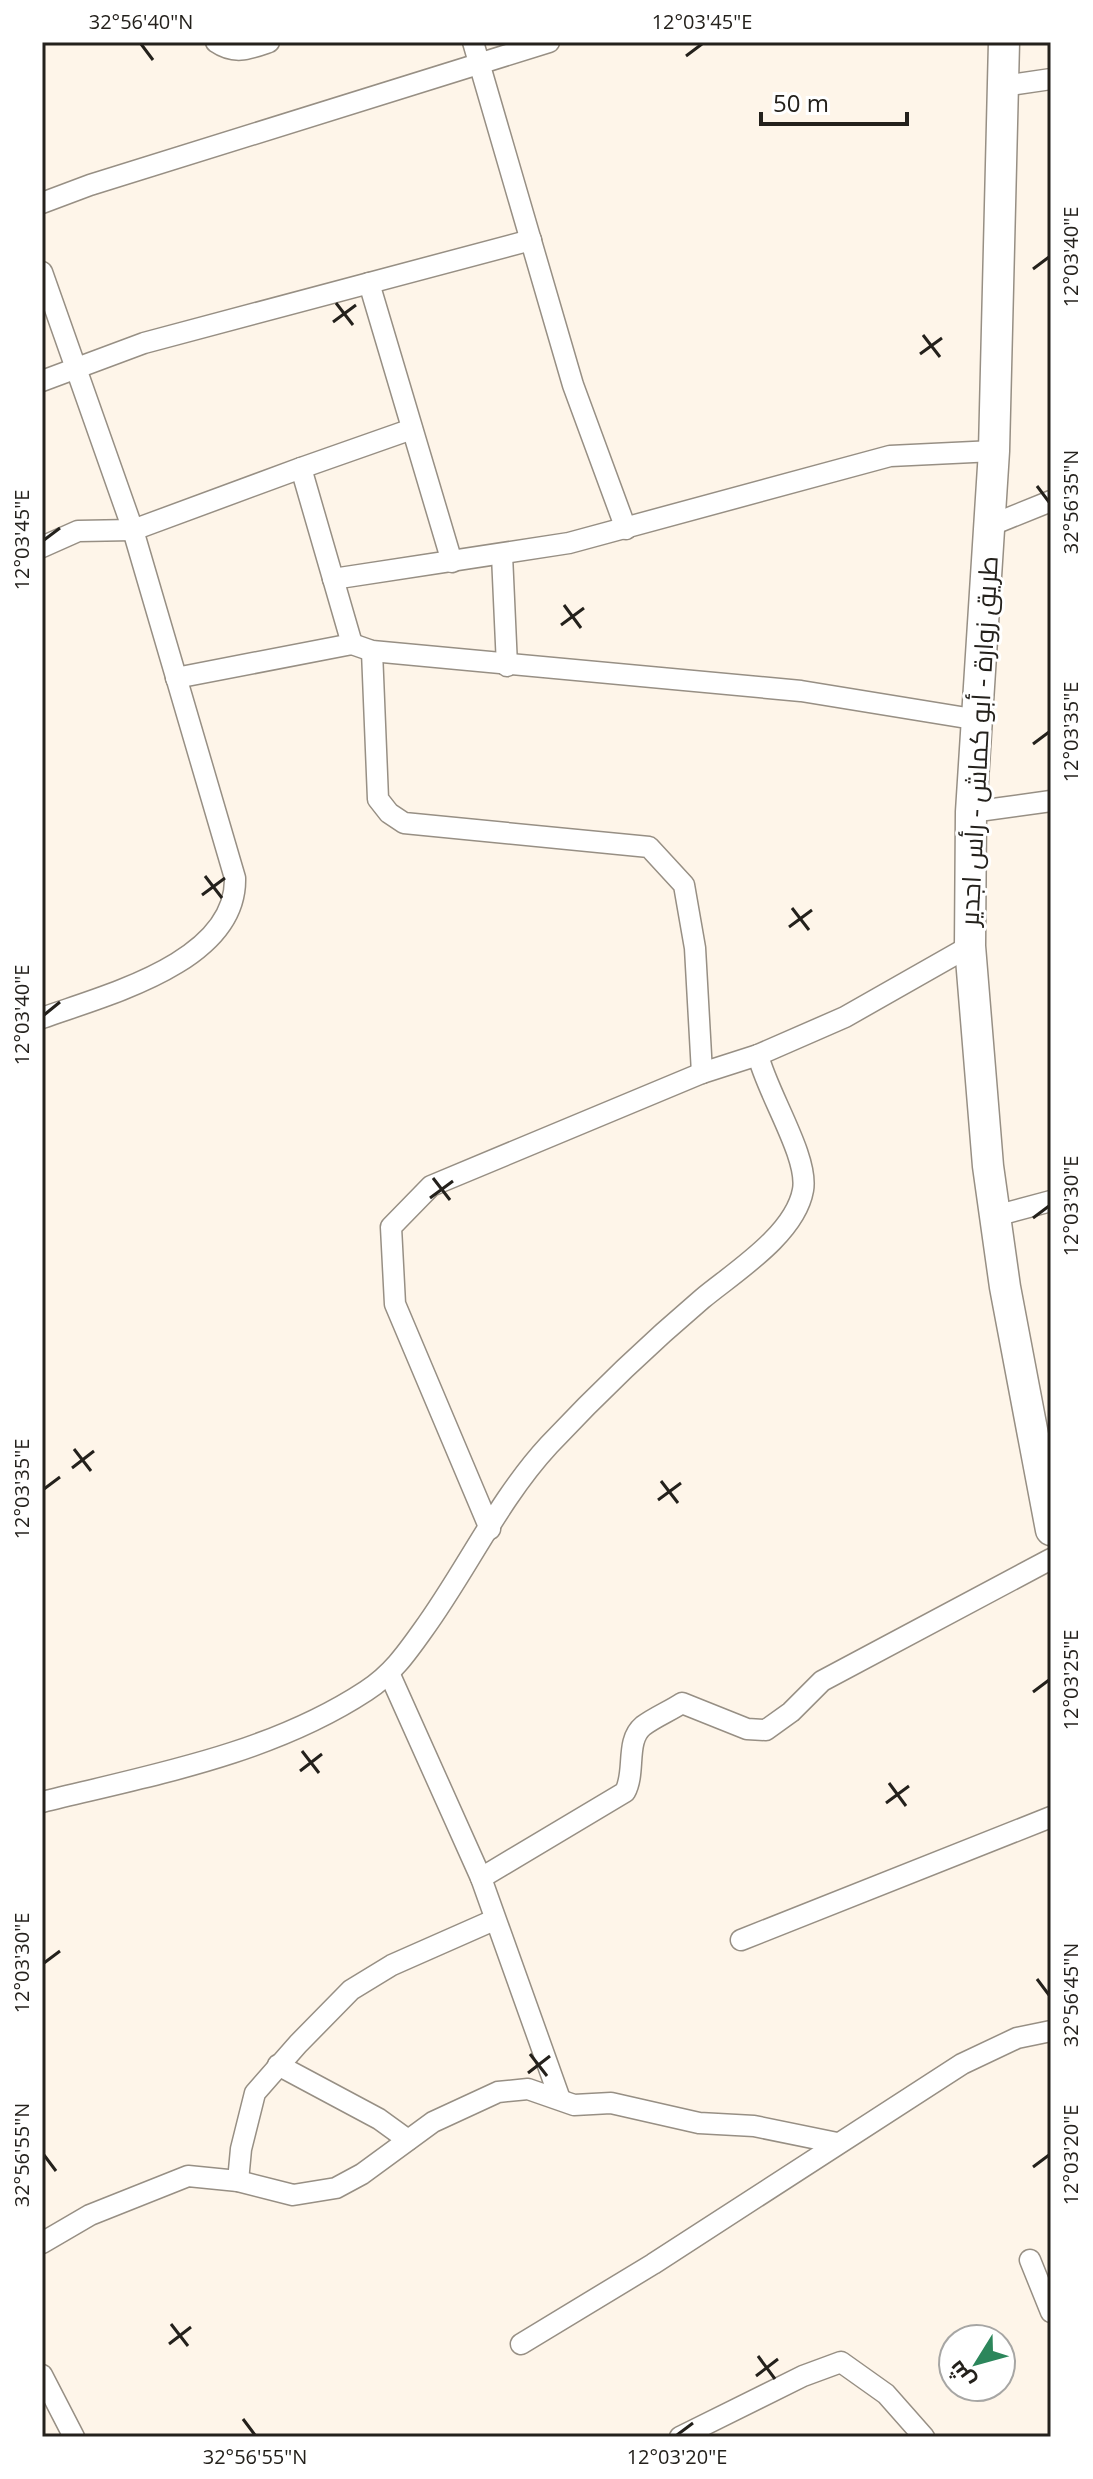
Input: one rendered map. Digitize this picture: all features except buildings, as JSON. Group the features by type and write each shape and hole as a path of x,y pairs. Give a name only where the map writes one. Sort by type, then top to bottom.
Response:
{"main road":[{"name":"طريق زوارة - أبو كماش - رأس اجدير","path":"1004,42 994,451 971,812 970,946 995,1216 1051,1530"}],"street":[{"path":"216,42 227,50 244,50 269,42"},
{"path":"473,42 573,385 626,529"},
{"path":"42,203 90,185 549,42"},
{"path":"1004,86 1051,79"},
{"path":"42,381 144,343 531,240"},
{"path":"42,272 133,530 235,878 236,895 228,918 189,954 143,982 42,1018"},
{"path":"369,283 452,562"},
{"path":"42,547 78,531 133,530 412,429"},
{"path":"333,579 502,555 626,529 890,456 994,451"},
{"path":"301,468 352,644"},
{"path":"989,526 1051,501"},
{"path":"502,555 507,666"},
{"path":"176,678 352,644 372,651 507,666 801,691 979,720"},
{"path":"372,651 378,799 389,813 404,823 649,847 684,885 695,948 702,1073"},
{"path":"971,812 1051,801"},
{"path":"490,1529 395,1304 391,1227 431,1186 845,1017 970,946"},
{"path":"42,1802 223,1757 337,1709 390,1675 450,1593 547,1447 703,1298 741,1270 778,1233 792,1212 802,1193 804,1170 764,1080 758,1055"},
{"path":"995,1216 1051,1201"},
{"path":"481,1878 625,1792 633,1778 633,1742 641,1728 682,1703 747,1729 766,1730 791,1712 822,1681 1051,1559"},
{"path":"390,1675 481,1878 560,2099"},
{"path":"741,1940 1051,1817"},
{"path":"238,2181 241,2149 255,2093 351,1990 392,1965 494,1920"},
{"path":"521,2344 653,2264 962,2064 1017,2038 1051,2031"},
{"path":"278,2065 379,2119 408,2140"},
{"path":"42,2243 90,2215 188,2176 238,2181 293,2195 336,2188 362,2174 433,2122 498,2092 528,2089 574,2105 611,2103 699,2123 754,2126 837,2143"},
{"path":"1030,2260 1051,2312"},
{"path":"680,2437 803,2376 841,2362 886,2394 924,2437"},
{"path":"42,2375 74,2437"}]}
